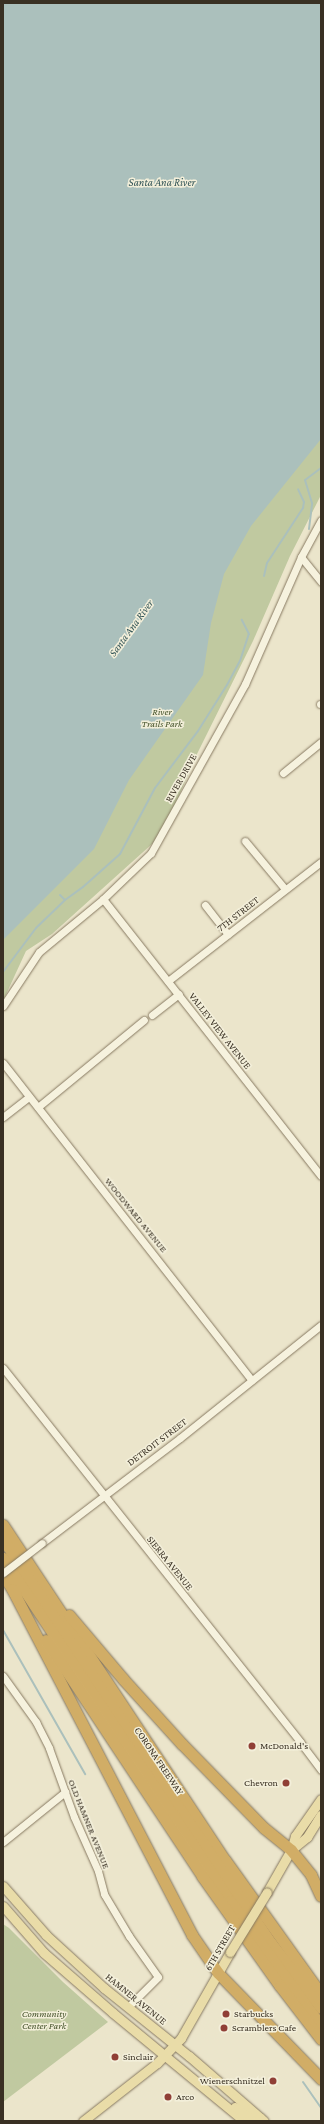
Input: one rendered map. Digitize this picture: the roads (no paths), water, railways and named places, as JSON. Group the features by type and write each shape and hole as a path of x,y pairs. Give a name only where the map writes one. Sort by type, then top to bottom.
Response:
{"highway":[{"name":"CORONA FREEWAY","path":"3,1525 225,1860 321,1994"},
{"path":"3,1539 161,1781 271,1943 321,2008"},
{"path":"3,1558 230,1900 321,2026"},
{"path":"3,1574 202,1876 280,1986 321,2039"},
{"path":"35,1574 123,1679 182,1744 264,1828 291,1850 310,1875 321,1896"},
{"path":"12,1589 192,1935 218,1973 321,2079"}],"main road":[{"name":"6TH STREET","path":"83,2121 165,2055 182,2036 291,1850 296,1836 321,1799"},
{"name":"6TH STREET","path":"291,1850 307,1837 321,1815"},
{"name":"HAMNER AVENUE","path":"3,1886 15,1901 56,1944 128,2007 175,2044 262,2119"},
{"path":"4,1908 44,1953 87,1991 244,2121"},
{"path":"230,2108 236,2107 254,2120 262,2119"}],"street":[{"name":"RIVER DRIVE","path":"3,1006 39,952 103,899 151,853 245,684 301,557 321,520"},
{"path":"301,557 321,582"},
{"path":"283,773 321,742"},
{"path":"245,841 285,889"},
{"name":"7TH STREET","path":"168,981 321,862"},
{"name":"VALLEY VIEW AVENUE","path":"103,899 321,1176"},
{"path":"205,905 228,934"},
{"path":"152,1015 179,994"},
{"path":"38,1108 144,1020"},
{"name":"WOODWARD AVENUE","path":"3,1063 252,1380"},
{"path":"3,1117 29,1097"},
{"name":"DETROIT STREET","path":"3,1574 321,1325"},
{"name":"SIERRA AVENUE","path":"3,1368 292,1731 321,1770"},
{"name":"OLD HAMNER AVENUE","path":"3,1676 36,1722 49,1748 74,1818 98,1871 104,1894 129,1936 158,1977 128,2007"},
{"path":"3,1842 65,1792"},
{"path":"4,1908 15,1901"}],"water":[{"name":"Santa Ana River","path":"3,3 321,3 321,439 251,526 224,574 211,623 203,675 129,780 94,849 3,940"}],"waterway":[{"path":"309,529 312,503 305,480 321,468"},
{"path":"264,576 267,563 303,508 304,502 298,489"},
{"path":"60,895 65,900 83,887 120,854 155,788 198,731 227,685 240,661 249,634 242,620"},
{"path":"3,972 36,928 65,900"},
{"path":"3,1630 85,1774"},
{"path":"303,2082 321,2108"}],"place":[{"name":"McDonald's","path":"252,1746"},
{"name":"Chevron","path":"286,1783"},
{"name":"Starbucks","path":"226,2014"},
{"name":"Scramblers Cafe","path":"224,2028"},
{"name":"Sinclair","path":"115,2057"},
{"name":"Wienerschnitzel","path":"273,2081"},
{"name":"Arco","path":"168,2097"}],"park label":[{"name":"River Trails Park","path":"162,716"},
{"name":"Community Center Park","path":"44,2018"}]}
